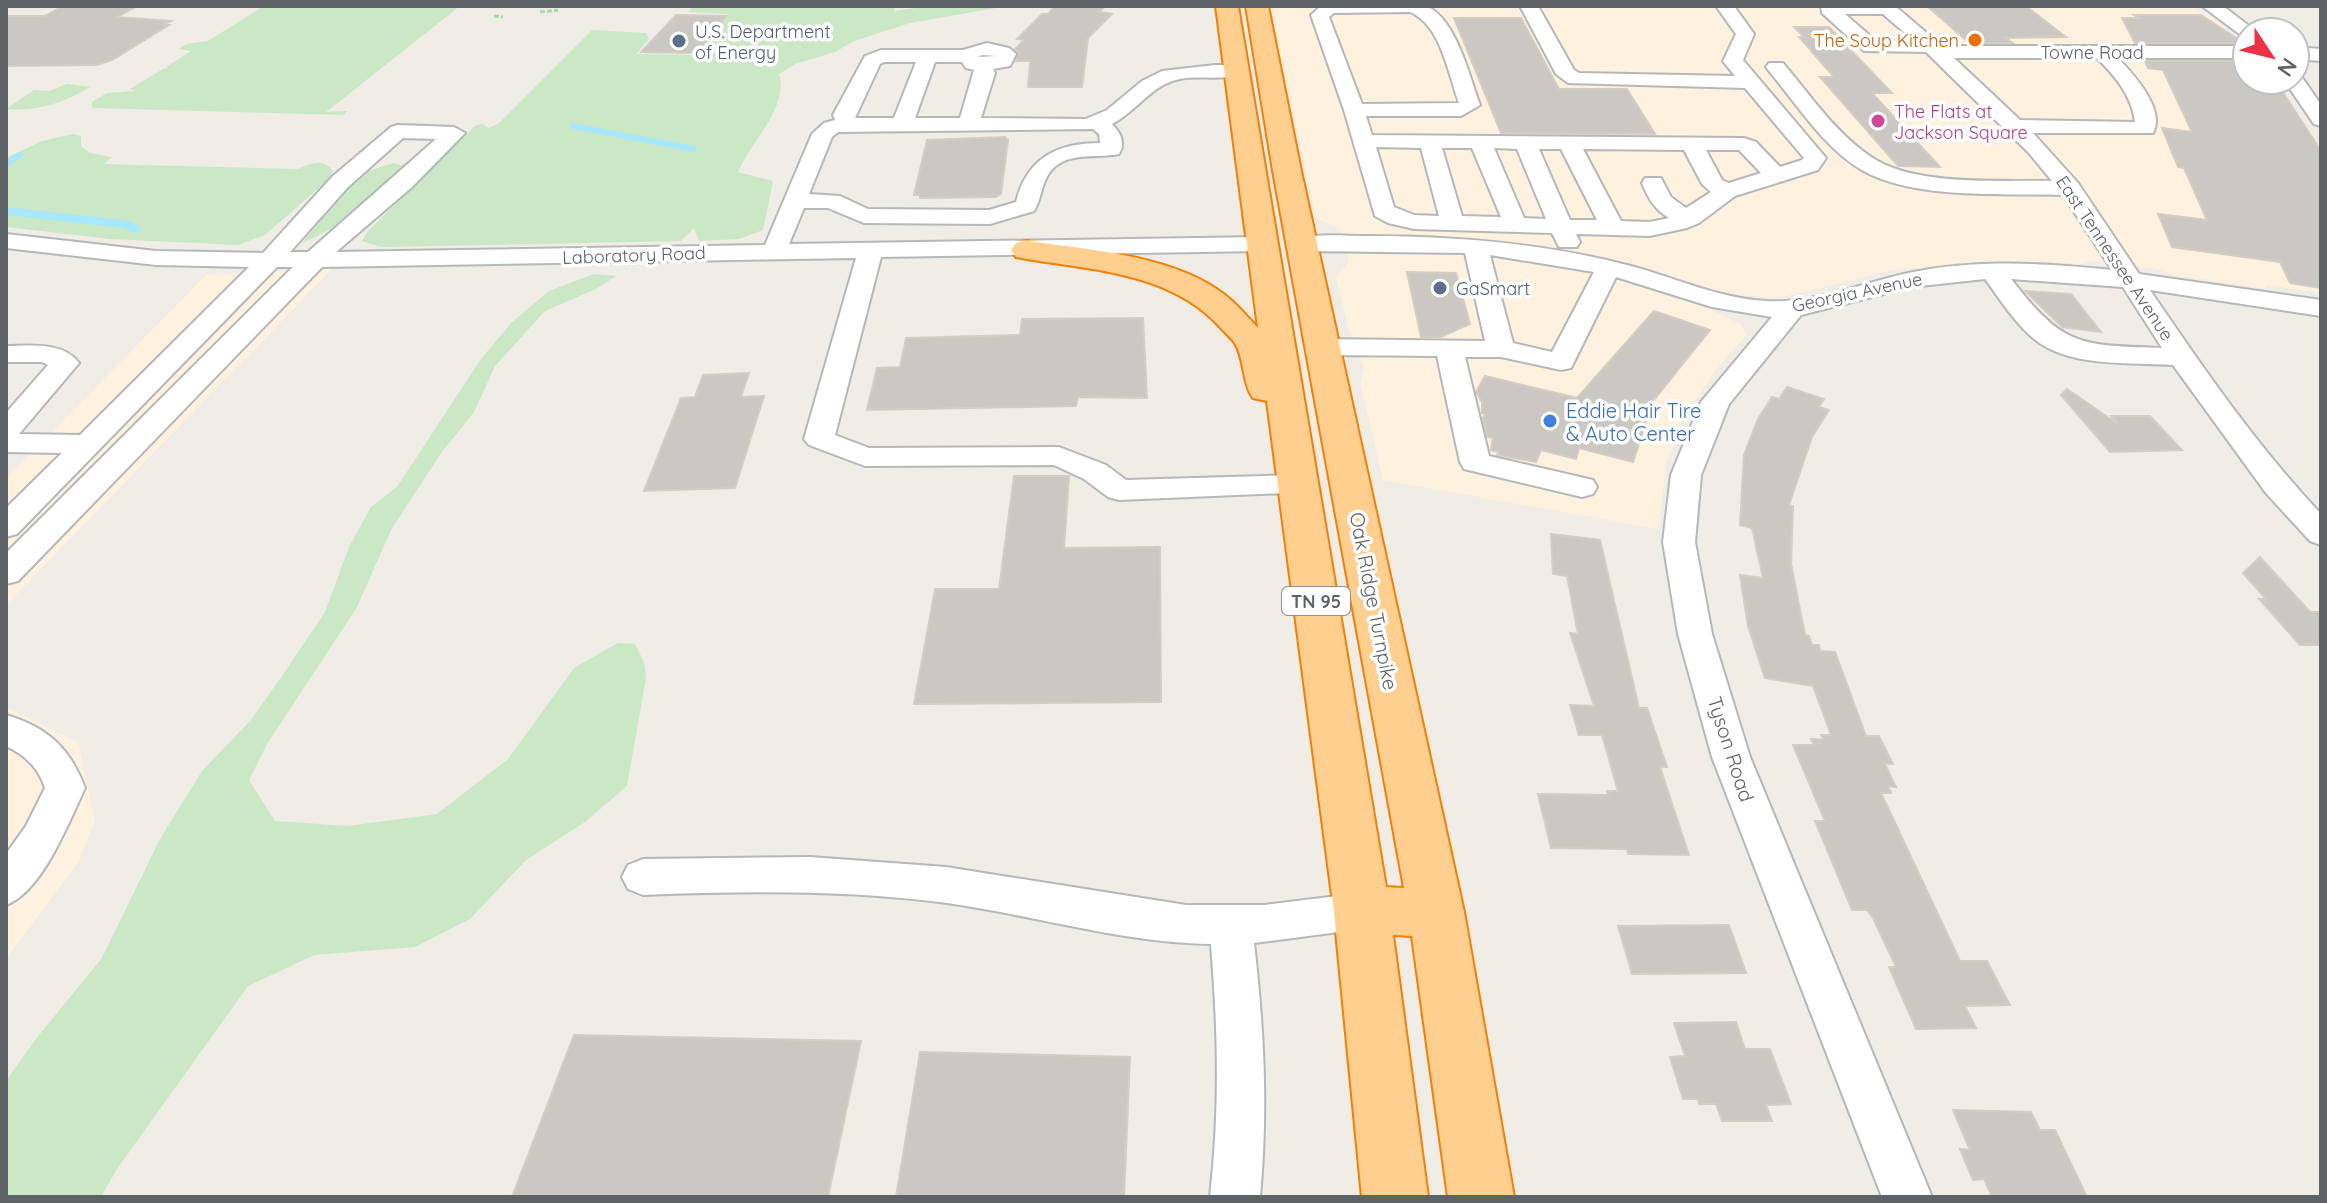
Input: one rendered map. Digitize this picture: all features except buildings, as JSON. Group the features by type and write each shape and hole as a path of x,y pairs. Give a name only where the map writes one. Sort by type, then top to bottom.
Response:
{"highway":[{"name":"Oak Ridge Turnpike","path":"1227,6 1237,71 1283,244 1323,347 1436,912 1481,1197"},
{"name":"Oak Ridge Turnpike","path":"1257,6 1283,244 1297,466 1362,911 1395,1197"},
{"path":"1027,250 1124,265 1181,282 1219,306 1253,343 1266,388 1297,466 1350,484"},
{"path":"1362,911 1436,912"}],"street":[{"path":"1529,6 1566,74 1575,79 1749,82"},
{"path":"1354,110 1461,110 1470,105 1441,28 1430,14 1412,7 1330,8 1320,15 1354,110 1383,211 1414,222 1650,229 1679,223 1691,218 1727,191 1810,165 1815,158 1733,61 1745,34 1725,6"},
{"path":"2211,6 2231,20"},
{"path":"1826,8 1885,7"},
{"name":"East Tennessee Avenue","path":"1885,7 1934,49 2037,148 2070,188 2181,357 2277,486 2321,534"},
{"name":"Towne Road","path":"1826,8 1871,47 2231,52"},
{"path":"2011,123 2146,129 2147,124 2127,77 2102,52"},
{"path":"847,124 843,115 872,60 881,56 975,60 985,73 968,125"},
{"path":"902,124 927,57"},
{"path":"1776,67 1861,159 1886,174 1913,180 2070,188"},
{"path":"774,251 823,134 831,127 847,124 1086,125 1116,116 1159,79 1191,71 1237,71"},
{"path":"2305,96 2321,120"},
{"path":"795,201 832,201 864,216 990,217 1013,212 1026,206 1029,186 1048,161 1062,151 1111,149 1112,137 1099,123"},
{"path":"6,527 270,260 340,182 398,131 454,133 431,158 335,239 6,573"},
{"path":"1363,141 1744,144 1753,149 1763,164 1777,176"},
{"path":"1430,142 1452,222"},
{"path":"1481,143 1515,224"},
{"path":"1569,143 1612,227"},
{"path":"1632,143 1661,205 1673,213 1691,218"},
{"path":"1691,143 1713,184 1727,191"},
{"path":"1526,144 1569,241 1566,258"},
{"name":"Laboratory Road","path":"6,241 156,258 270,260 1283,244"},
{"name":"Georgia Avenue","path":"1283,244 1475,246 1566,258 1735,305 1793,308 1931,276 2044,271 2131,280 2321,308"},
{"path":"1475,246 1501,349"},
{"path":"870,251 819,439 865,457 1059,456 1095,472 1119,490 1297,466"},
{"path":"1323,347 1501,349 1561,362 1608,268"},
{"path":"1992,271 2044,333 2055,341 2089,350 2181,357"},
{"name":"Tyson Road","path":"1793,308 1715,402 1686,475 1679,542 1695,634 1731,757 1907,1197"},
{"path":"1449,347 1475,462 1582,487"},
{"path":"6,354 47,354 65,363 6,431"},
{"path":"6,443 85,444"},
{"path":"6,729 33,743 57,763 65,788 41,838 6,887"},
{"path":"643,877 773,872 849,875 912,881 1147,920 1231,924 1362,911"},
{"path":"1231,924 1242,1045 1240,1146 1235,1197"}],"path":[{"path":"540,12 558,10"},
{"path":"494,16 503,17"}],"shaded area":[{"path":"1270,6 2189,6 2210,16 2231,33 2231,96 2261,96 2321,163 2321,293 2266,285 2267,289 2174,275 2153,268 2090,261 2083,264 1988,260 1888,271 1787,296 1770,298 1724,293 1713,311 1741,324 1746,335 1718,367 1686,414 1666,463 1659,529 1383,480 1360,383 1364,367 1349,331 1336,277 1349,262 1340,229 1316,218"},
{"path":"332,269 6,605 6,479 206,275"},
{"path":"6,707 78,742 95,820 78,863 6,959"}],"green space":[{"path":"264,6 460,6 326,112 347,111 344,115 92,108 92,102 107,93 135,91 130,89 169,68 166,67 191,51 179,49 187,44 208,41"},
{"path":"694,6 896,6 894,11 931,6 1007,6 910,23 854,41 835,52 795,64 779,74 781,87 774,112 738,172 773,181 763,230 739,239 699,241 694,228 681,241 381,247 362,241 368,231 475,126 482,124 489,128 498,124 592,30 646,33 649,39 636,54 695,55 728,14 688,12"},
{"path":"67,84 90,87 50,105 6,109 34,90 49,91"},
{"path":"73,134 81,136 81,146 90,153 112,157 104,164 297,169 321,163 333,172 329,179 265,235 238,245 110,239 6,227 6,158 42,141"},
{"path":"393,163 405,166 404,171 331,229 301,244 344,192 365,172"},
{"path":"594,274 616,276 596,289 545,311 495,366 474,412 441,453 391,530 357,607 267,744 249,780 275,821 348,826 437,814 508,759 574,668 618,643 635,644 644,662 646,678 627,786 585,822 526,860 470,919 415,947 314,955 248,986 117,1169 101,1197 6,1197 6,1081 102,958 160,839 202,771 251,720 284,673 325,612 349,547 371,507 397,487 481,359 511,323 549,291"}],"waterway":[{"path":"573,126 694,149"},
{"path":"6,164 20,155"},
{"path":"6,211 124,224 136,229"}],"place":[{"name":"The Soup Kitchen","path":"1975,40"},
{"name":"U.S. Department of Energy","path":"679,41"},
{"name":"The Flats at Jackson Square","path":"1878,121"},
{"name":"GaSmart","path":"1440,288"},
{"name":"Eddie Hair Tire & Auto Center","path":"1550,421"}]}
